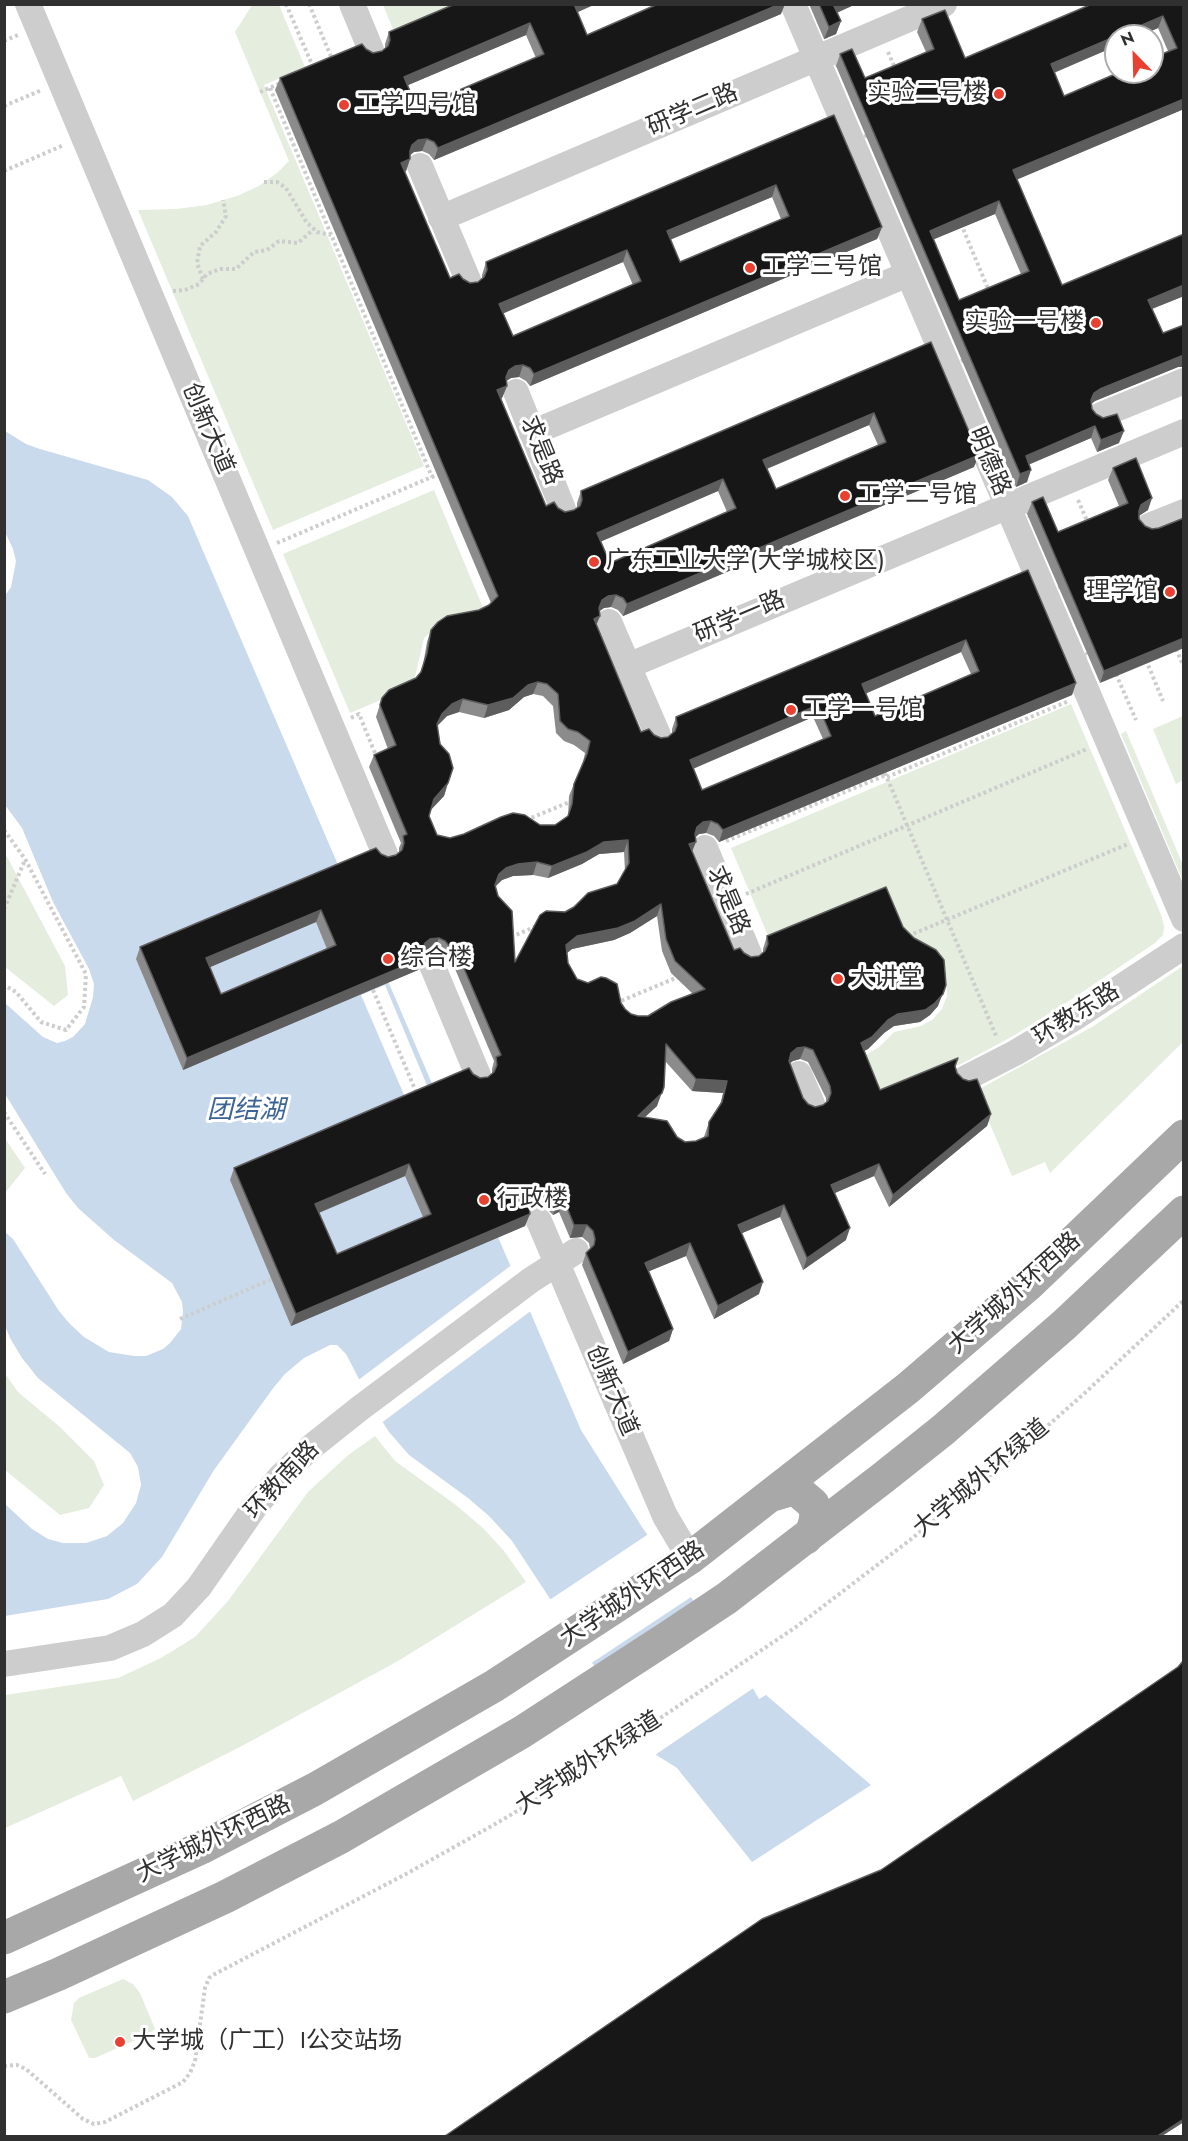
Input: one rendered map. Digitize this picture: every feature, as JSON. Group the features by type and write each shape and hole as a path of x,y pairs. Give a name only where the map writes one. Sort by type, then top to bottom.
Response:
{"main road":[{"name":"大学城外环西路","path":"4,1938 201,1848 315,1789 494,1686 690,1558 908,1388 1028,1285 1184,1136"},
{"path":"4,1997 225,1897 403,1802 584,1693 727,1598 884,1478 983,1396 1064,1325 1184,1212"},
{"path":"773,1495 781,1491 800,1492 813,1504 815,1522 806,1538"}],"lane":[{"name":"创新大道","path":"28,4 385,854"},
{"path":"352,4 371,50"},
{"name":"明德路","path":"793,4 908,274 1010,493 1077,685 1107,741 1184,919"},
{"name":"研学二路","path":"441,218 944,4"},
{"path":"420,166 468,280"},
{"path":"532,433 908,274"},
{"path":"1101,415 1184,381"},
{"name":"求是路","path":"516,392 564,509"},
{"name":"研学一路","path":"628,666 1010,493 1069,479 1184,432"},
{"path":"1149,526 1184,512"},
{"path":"609,622 658,735"},
{"name":"求是路","path":"715,845 749,954"},
{"name":"环教东路","path":"966,1078 1015,1053 1074,1018 1184,946"},
{"path":"432,965 478,1075"},
{"path":"800,1074 812,1104"},
{"name":"创新大道","path":"539,1221 665,1516 690,1558"},
{"name":"环教南路","path":"4,1664 110,1648 143,1634 172,1615 199,1587 254,1508 280,1477 310,1448 557,1262"}],"path":[{"path":"286,4 314,70"},
{"path":"309,4 334,60 324,65"},
{"path":"912,4 925,36"},
{"path":"920,4 929,26"},
{"path":"820,25 843,77"},
{"path":"828,26 842,58"},
{"path":"880,32 897,72"},
{"path":"261,92 292,79"},
{"path":"4,106 49,87"},
{"path":"270,88 432,477"},
{"path":"273,96 280,93"},
{"path":"841,147 873,132 866,132 871,144"},
{"path":"4,171 72,142"},
{"path":"264,182 277,182 286,188 307,223 316,232 331,235"},
{"path":"203,279 197,263 200,246 216,232 226,216 223,200"},
{"path":"896,203 900,214"},
{"path":"874,221 906,207"},
{"path":"959,219 990,293"},
{"path":"168,289 174,292 185,290 199,284 207,274 236,269 254,252 267,250 279,241 298,243 314,229"},
{"path":"370,327 377,324"},
{"path":"938,371 973,355 961,356 966,368"},
{"path":"991,426 995,437"},
{"path":"968,443 1001,430"},
{"path":"1098,441 1117,485"},
{"path":"1106,442 1120,475"},
{"path":"271,545 448,470"},
{"path":"1020,474 1034,507"},
{"path":"1069,479 1091,532"},
{"path":"1010,493 1033,525"},
{"path":"4,558 4,566"},
{"path":"1056,580 1063,596"},
{"path":"1034,598 1068,583 1059,586"},
{"path":"1173,642 1184,667"},
{"path":"1078,660 1088,656 1084,646"},
{"path":"1145,659 1163,701"},
{"path":"715,845 886,775 1077,685 1101,663"},
{"path":"1114,670 1136,720"},
{"path":"359,714 379,763"},
{"path":"750,892 1107,741"},
{"path":"886,775 996,1034"},
{"path":"522,822 574,800"},
{"path":"4,830 25,859 86,974 84,1008 66,1030 41,1022 16,992 4,985"},
{"path":"899,939 1148,836"},
{"path":"4,909 25,859"},
{"path":"509,938 541,924"},
{"path":"612,1005 683,975"},
{"path":"373,990 420,1100"},
{"path":"4,1112 45,1174"},
{"path":"180,1319 272,1279"},
{"name":"大学城外环绿道","path":"4,2066 17,2065 26,2069 82,2119 94,2124 105,2122 177,2085 190,2073 195,2061 209,1978 456,1846 559,1786 744,1663 844,1592 1009,1460 1184,1300"}],"green space":[{"path":"252,5 279,5 305,67 264,85 424,466 273,530 138,210 207,205 237,196 259,186 289,161 235,32"},
{"path":"383,5 465,5 395,34"},
{"path":"434,490 484,610 433,630 424,638 414,681 406,689 350,713 283,554"},
{"path":"1071,704 1162,917 1163,935 1155,943 1072,999 1013,1036 963,1063 878,1099 861,1058 879,1047 894,1032 921,1026 932,1020 942,1009 947,996 946,975 942,968 769,938 731,848"},
{"path":"1183,716 1183,780 1176,784 1153,729"},
{"path":"1126,731 1183,865 1183,881 1121,734"},
{"path":"5,853 65,966 68,995 54,1006 5,967"},
{"path":"1183,966 1183,1042 1050,1173 1045,1162 1012,1176 976,1091 1092,1027"},
{"path":"4,1137 25,1168 5,1193 4,1193"},
{"path":"4,1372 18,1392 60,1427 94,1461 104,1485 89,1508 60,1515 5,1470"},
{"path":"375,1436 395,1461 456,1505 483,1528 504,1551 526,1582 398,1661 240,1747 133,1801 121,1776 5,1828 5,1695 118,1678 161,1658 195,1637 228,1601 308,1492 347,1456"},
{"path":"123,1979 133,1984 140,1993 155,2029 149,2034 95,2058 89,2058 71,2020 74,2003 79,1998"}],"water":[{"name":"团结湖","path":"5,431 26,444 40,449 148,480 172,497 188,516 581,1430 642,1527 746,1676 759,1699 766,1695 871,1785 752,1862 677,1768 650,1751 512,1541 489,1516 468,1498 409,1455 389,1432 346,1354 337,1345 330,1345 304,1358 274,1387 214,1470 162,1557 137,1584 108,1599 5,1616 5,1504 32,1529 48,1539 63,1543 86,1543 107,1536 123,1523 136,1503 141,1485 138,1467 130,1453 38,1378 10,1338 5,1326 5,1232 13,1239 59,1311 70,1324 84,1337 109,1352 146,1356 163,1349 181,1329 183,1312 182,1302 172,1283 114,1240 78,1208 66,1193 5,1094 5,1003 43,1037 57,1043 73,1037 85,1024 93,997 94,984 89,969 53,902 22,828 5,805 4,597 11,587 16,561 5,532"}],"pier":[{"path":"385,985 431,1095 408,1104 361,995"},
{"path":"513,1264 532,1310 380,1424 357,1381"},
{"path":"650,1533 694,1595 590,1664 548,1601"},
{"path":"702,1607 755,1687 652,1757 598,1677"}],"building":[{"path":"455,4 574,4 587,35 658,4 780,4 438,148 434,142 427,139 418,140 412,145 410,159 401,163 450,278 459,274 470,283 478,282 487,270 486,262 834,115 882,227 534,374 530,368 523,365 509,370 506,377 507,386 497,390 546,506 554,502 565,512 574,510 580,506 581,491 931,342 979,455 627,604 623,598 616,595 602,600 599,608 600,616 594,619 641,732 649,729 661,738 668,737 675,731 676,717 1028,570 1076,683 723,830 711,821 703,822 697,827 696,842 689,844 734,950 740,948 751,957 759,956 765,951 768,944 767,936 886,887 903,927 914,938 936,950 944,960 946,985 943,994 925,1010 898,1014 888,1020 872,1037 861,1043 880,1090 958,1058 955,1066 957,1073 969,1081 977,1079 991,1114 893,1195 879,1164 831,1185 850,1228 807,1258 784,1205 738,1225 763,1282 718,1306 690,1243 645,1263 673,1329 628,1352 586,1253 594,1245 593,1231 587,1225 574,1225 564,1200 557,1203 545,1194 537,1195 531,1200 530,1214 296,1314 234,1168 469,1068 480,1078 488,1077 494,1072 497,1065 496,1057 501,1055 454,945 450,947 439,938 430,939 422,950 423,958 187,1058 140,947 376,848 388,857 402,850 403,836 407,834 374,755 396,745 380,705 382,698 389,690 416,678 421,672 431,630 438,622 447,616 479,610 489,605 498,596 280,78 362,44 373,53 382,51 388,46 389,32","holes":["530,23 544,54 417,108 404,77","776,185 789,216 680,262 667,231","627,250 641,281 513,336 499,304","874,413 886,442 776,489 763,460","723,479 736,508 610,563 597,533","966,640 979,671 875,716 862,684","538,682 547,684 558,694 560,721 568,729 578,732 590,741 574,784 568,816 555,825 540,825 525,815 513,813 464,834 450,838 437,835 429,816 434,799 448,783 453,768 449,754 440,744 437,724 442,714 452,704 463,699 488,705 513,698 528,685","818,705 831,736 702,790 690,760","628,840 629,863 617,884 588,893 574,907 565,912 546,911 540,915 515,962 512,911 498,896 495,885 499,874 506,868 518,864 537,862 552,866 587,852 604,842","661,904 666,939 675,961 705,989 671,1002 648,1016 631,1014 621,1003 617,984 601,977 588,983 577,979 568,963 566,945 577,936 618,928 635,921","321,910 336,945 221,994 206,958","666,1044 696,1079 727,1081 722,1102 709,1122 708,1136 696,1141 685,1142 677,1137 667,1121 638,1116 662,1093","805,1047 813,1050 830,1086 831,1093 828,1101 815,1107 808,1104 803,1098 789,1061 791,1053 797,1048","409,1164 431,1214 337,1254 315,1204"]},
{"path":"819,4 833,4 841,21 829,27"},
{"path":"1092,4 1184,4 1184,99 1013,170 1062,285 1184,234 1184,285 1148,300 1163,333 1184,325 1184,355 1094,393 1091,400 1092,409 1103,418 1117,414 1124,431 1101,440 1095,426 1026,456 1031,470 1020,474 840,54 852,49 865,78 934,49 922,19 945,10 965,58","holes":["999,201 1029,271 959,300 930,231"]},
{"path":"1136,458 1152,498 1141,505 1139,519 1145,526 1152,529 1184,518 1184,638 1104,671 1032,502 1043,497 1058,532 1128,503 1113,468"},
{"path":"1184,1660 1184,2119 1158,2136 445,2136 762,1919 881,1870 1178,1667"}],"place":[{"name":"实验二号楼","path":"999,94"},
{"name":"工学四号馆","path":"344,105"},
{"name":"工学三号馆","path":"750,268"},
{"name":"实验一号楼","path":"1096,323"},
{"name":"工学二号馆","path":"845,496"},
{"name":"广东工业大学(大学城校区)","path":"594,562"},
{"name":"理学馆","path":"1170,592"},
{"name":"工学一号馆","path":"791,710"},
{"name":"综合楼","path":"388,959"},
{"name":"大讲堂","path":"838,979"},
{"name":"行政楼","path":"484,1200"},
{"name":"大学城（广工）I公交站场","path":"120,2042"}]}
